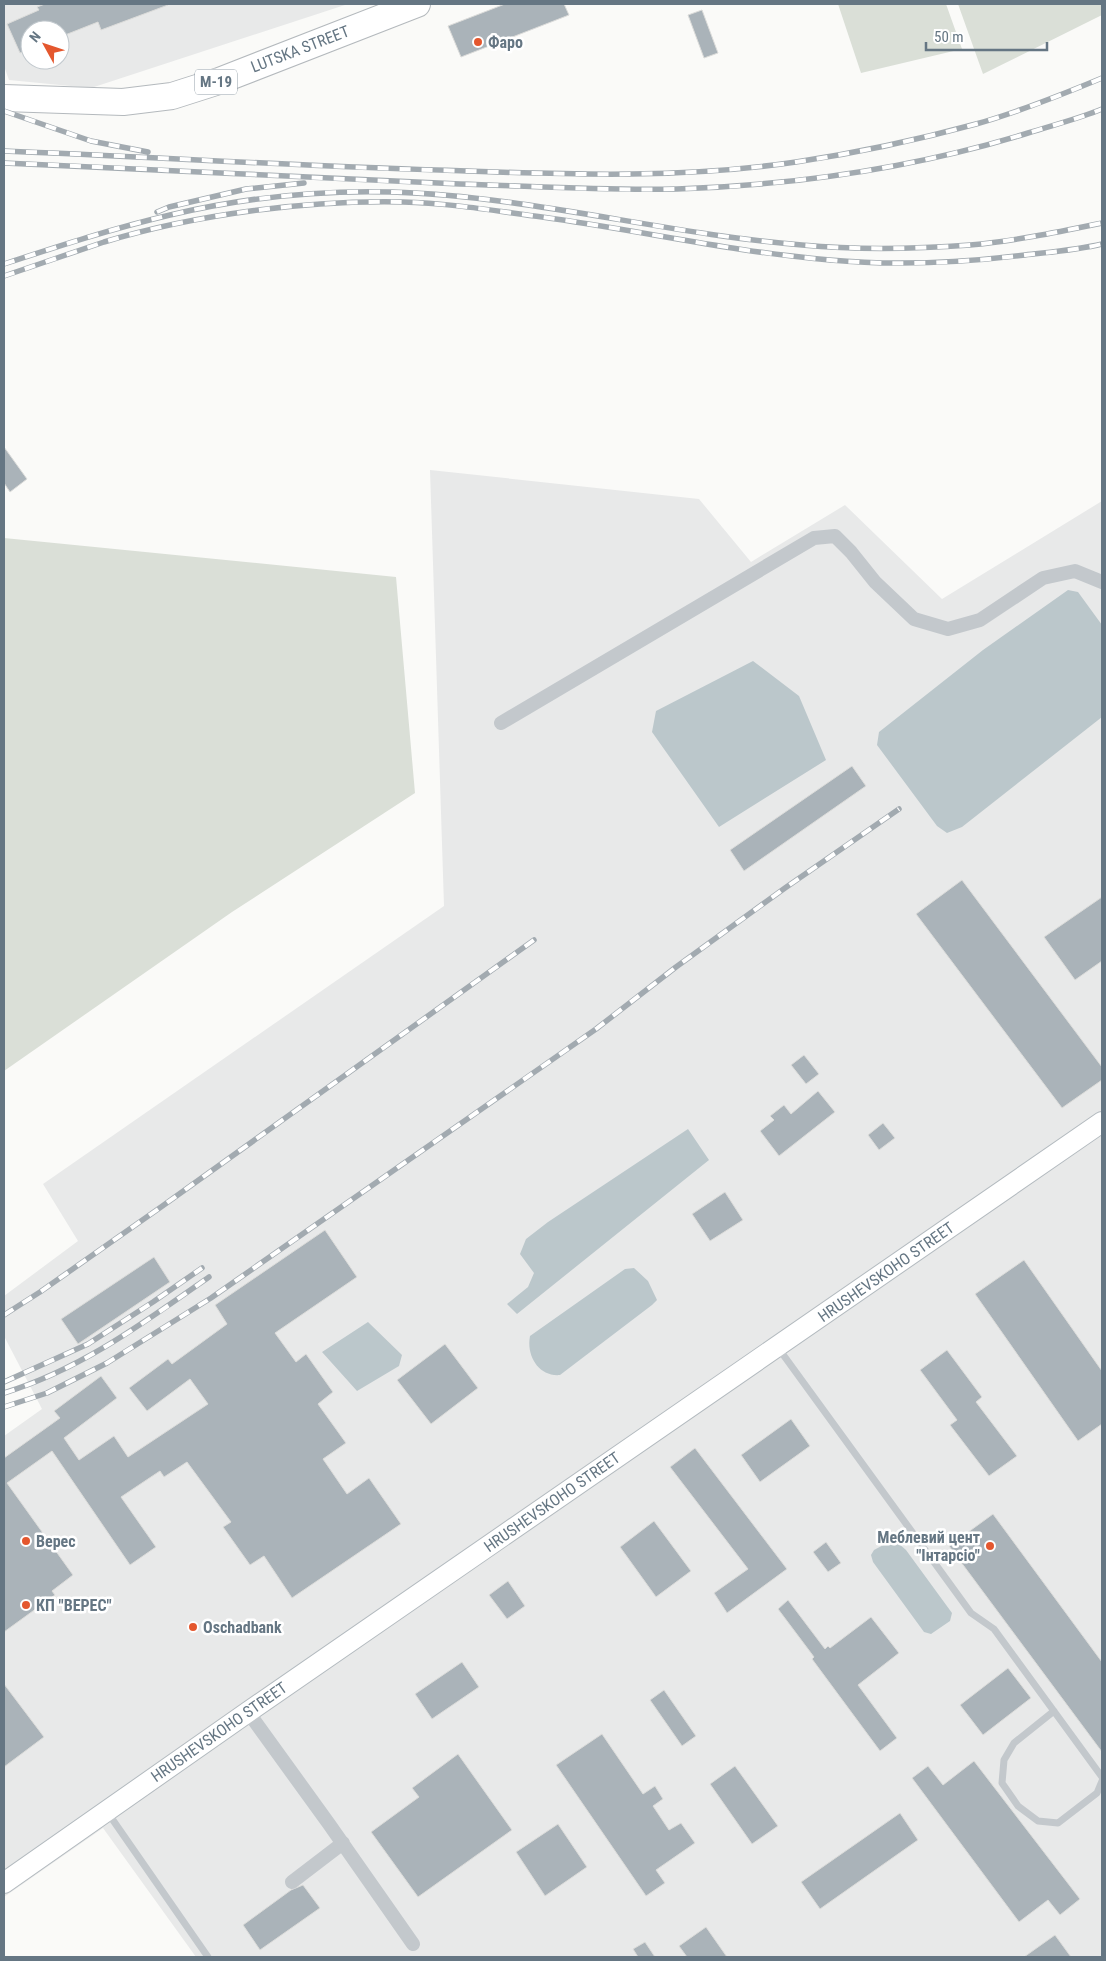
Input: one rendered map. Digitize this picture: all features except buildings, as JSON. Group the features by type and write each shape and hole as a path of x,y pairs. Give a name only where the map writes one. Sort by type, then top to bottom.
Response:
{"highway":[{"name":"LUTSKA STREET","path":"4,98 123,102 172,96 219,81 417,4"}],"street":[{"path":"501,723 814,538 835,536 851,552 875,582 914,619 948,630 980,620 1043,578 1075,571 1102,582"},
{"name":"HRUSHEVSKOHO STREET","path":"4,1883 106,1810 1102,1122"},
{"path":"248,1712 413,1944"},
{"path":"292,1882 343,1844"}],"lane":[{"path":"777,1346 971,1613 994,1629 1054,1712 1102,1779 1097,1793 1058,1823 1038,1821 1018,1806 1002,1783 1004,1760 1014,1743 1054,1712"},
{"path":"106,1810 208,1957"}],"shaded area":[{"path":"4,4 348,4 91,88 9,80 4,66"},
{"path":"838,4 946,4 962,49 861,73"},
{"path":"958,4 1102,4 1102,15 983,74"},
{"path":"430,470 699,499 751,562 845,505 942,599 1102,501 1102,1956 1100,1957 196,1957 103,1828 4,1897 4,1436 42,1409 4,1336 4,1296 78,1241 43,1184 444,906"},
{"path":"4,538 396,577 415,793 232,912 4,1071"},
{"path":"1068,590 1078,592 1102,625 1102,717 962,827 947,833 937,826 877,745 879,732 983,650"},
{"path":"753,661 799,696 826,760 719,827 652,732 656,711"},
{"path":"688,1129 709,1160 517,1314 507,1304 528,1287 534,1273 520,1254 526,1239 548,1222"},
{"path":"634,1268 648,1281 657,1300 560,1375 546,1373 540,1369 532,1358 529,1344 530,1336 625,1269"},
{"path":"368,1322 402,1355 399,1366 357,1391 322,1352"},
{"path":"889,1542 898,1543 906,1550 952,1613 950,1621 931,1634 924,1632 873,1562 871,1555 874,1550"}],"railway":[{"path":"4,151 351,167 508,172 632,174 714,171 796,162 864,150 931,135 1008,114 1102,78"},
{"path":"4,163 568,188 677,189 722,187 855,173 942,156 1075,119 1102,109"},
{"path":"4,111 91,141 148,152"},
{"path":"157,212 169,207 246,189 304,183"},
{"path":"4,264 107,231 197,209 280,196 336,192 392,192 495,200 700,233 751,240 844,248 970,245 1020,239 1102,223"},
{"path":"4,276 139,232 252,211 329,203 403,202 438,204 578,222 758,252 854,262 928,263 976,260 1064,251 1102,244"},
{"path":"4,1407 47,1393 107,1363 211,1298 596,1029 676,967 899,809"},
{"path":"4,1315 161,1207 534,940"},
{"path":"4,1382 88,1344 202,1268"},
{"path":"4,1393 59,1372 85,1358 161,1311 209,1277"}],"place":[{"name":"Фаро","path":"478,42"},
{"name":"Верес","path":"26,1541"},
{"name":"Меблевий цент \"Інтарсіо\"","path":"990,1546"},
{"name":"КП \"ВЕРЕС\"","path":"26,1605"},
{"name":"Oschadbank","path":"193,1627"}]}
